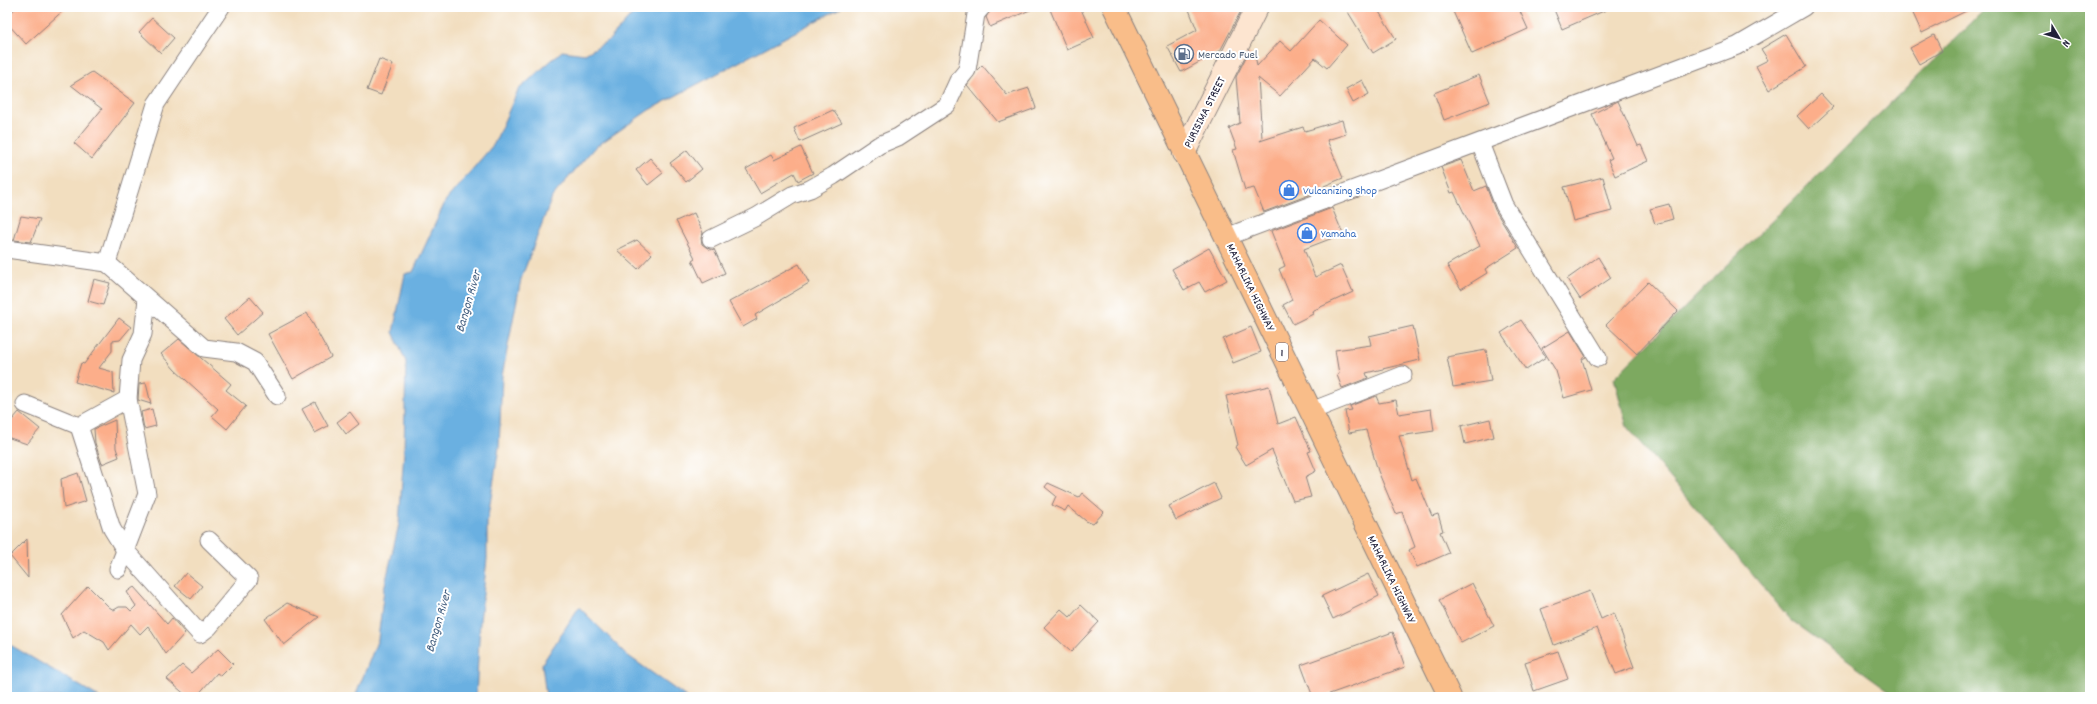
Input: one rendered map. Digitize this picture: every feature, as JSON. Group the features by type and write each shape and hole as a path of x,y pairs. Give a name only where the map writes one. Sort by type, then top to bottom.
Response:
{"highway":[{"name":"MAHARLIKA HIGHWAY","path":"1114,7 1450,697"}],"street":[{"path":"107,263 156,104 221,7"},
{"path":"710,239 756,217 792,195 810,189 879,145 898,137 921,123 947,105 958,81 967,70 976,14 982,7"},
{"name":"PURISIMA STREET","path":"1184,153 1257,7"},
{"path":"1226,238 1737,46 1804,7"},
{"path":"1480,142 1504,205 1598,358"},
{"path":"7,249 107,263 204,348 236,352 254,362 277,396"},
{"path":"118,569 147,494 128,399 131,360 143,334 147,299"},
{"path":"1311,411 1403,375"},
{"path":"79,426 128,399"},
{"path":"25,404 79,426"},
{"path":"79,426 112,529 125,550 200,634 209,627 249,579 209,540"}],"green space":[{"path":"1987,7 2090,7 2090,697 1898,697 1791,620 1627,427 1614,378"}],"water":[{"name":"Bangon River","path":"639,7 842,7 649,110 594,148 552,197 521,279 502,376 499,447 487,523 487,559 480,621 476,697 355,697 378,639 384,589 399,524 404,451 406,362 393,332 405,274 413,272 446,200 494,144 518,90 562,51 585,54 609,40"},
{"path":"579,607 627,655 686,697 546,697 542,664"},
{"path":"7,643 99,697 7,697"}],"building":[{"path":"17,7 67,7 26,44 7,23 7,16"},
{"path":"992,7 1037,7 990,27 986,17"},
{"path":"1049,7 1080,7 1094,38 1067,50"},
{"path":"1188,7 1243,7 1220,51 1181,72 1167,46 1197,30"},
{"path":"1345,7 1376,7 1396,39 1373,53"},
{"path":"1451,7 1518,7 1528,29 1472,54"},
{"path":"1553,7 1613,7 1562,29"},
{"path":"1910,7 1974,7 1922,33"},
{"path":"152,18 174,38 161,53 139,32"},
{"path":"1319,20 1347,45 1327,68 1315,58 1280,96 1258,78 1262,138 1260,141 1303,127 1305,131 1342,120 1346,134 1327,140 1343,178 1324,186 1325,189 1264,212 1254,188 1245,190 1233,150 1237,149 1229,128 1240,123 1236,77 1248,53 1256,60 1257,66 1280,41 1291,51"},
{"path":"1786,34 1806,67 1769,90 1756,66 1768,60 1761,49"},
{"path":"1934,35 1942,51 1919,64 1910,48"},
{"path":"379,59 393,64 381,95 367,90"},
{"path":"982,65 1007,95 1029,88 1036,108 998,122 967,85"},
{"path":"92,72 135,103 92,159 74,143 102,109 71,85"},
{"path":"1479,75 1490,102 1444,120 1434,93"},
{"path":"1362,80 1369,94 1353,103 1346,89"},
{"path":"1821,94 1833,107 1809,129 1797,116"},
{"path":"1618,101 1638,146 1641,145 1648,161 1615,176 1608,160 1612,158 1592,114"},
{"path":"833,110 842,123 800,142 794,128"},
{"path":"801,147 813,173 798,181 794,173 760,193 746,169 771,155 774,160"},
{"path":"687,150 702,169 686,182 670,163"},
{"path":"650,158 663,173 648,185 636,170"},
{"path":"1461,160 1474,191 1486,186 1495,210 1518,248 1485,269 1487,273 1461,289 1447,265 1480,246 1454,192 1451,193 1441,167"},
{"path":"1603,177 1612,211 1573,221 1564,187"},
{"path":"1669,204 1673,219 1655,224 1650,209"},
{"path":"1332,208 1343,234 1304,249 1315,277 1341,265 1353,292 1312,311 1313,314 1293,324 1283,305 1292,300 1279,269 1285,266 1271,231"},
{"path":"694,213 703,233 701,238 702,244 711,250 714,249 725,273 703,283 692,260 695,258 676,221"},
{"path":"21,216 40,219 31,242 14,240"},
{"path":"637,240 652,254 638,269 617,250"},
{"path":"1209,248 1227,280 1205,292 1199,282 1184,290 1172,269"},
{"path":"1598,257 1611,278 1580,299 1567,279"},
{"path":"799,264 809,283 755,315 757,319 743,327 729,302"},
{"path":"94,279 110,283 103,305 88,301"},
{"path":"1648,282 1678,311 1637,354 1606,325"},
{"path":"250,297 263,312 237,335 224,319"},
{"path":"307,313 331,357 293,379 268,334"},
{"path":"119,318 131,327 120,340 112,341 112,351 99,368 113,372 114,393 75,382 81,363 84,364"},
{"path":"1521,320 1546,357 1526,370 1501,333"},
{"path":"1413,326 1420,360 1366,373 1368,378 1342,388 1337,375 1339,374 1335,350 1371,345 1369,336"},
{"path":"1251,327 1261,352 1233,363 1223,339"},
{"path":"1570,331 1586,357 1582,359 1591,390 1564,398 1556,371 1542,348"},
{"path":"179,339 231,384 226,390 246,406 227,429 212,416 218,409 175,370 161,354"},
{"path":"1486,350 1491,381 1453,387 1447,357"},
{"path":"146,383 151,404 138,400 139,384"},
{"path":"1269,386 1278,424 1296,417 1311,451 1308,452 1316,471 1305,477 1311,497 1293,501 1272,450 1246,465 1235,447 1238,445 1226,396"},
{"path":"1376,396 1379,403 1396,400 1399,414 1431,409 1434,431 1399,436 1412,480 1416,478 1432,516 1438,514 1443,531 1440,532 1449,553 1417,567 1409,550 1415,547 1402,512 1396,514 1378,471 1366,430 1349,433 1345,411 1352,410 1350,406"},
{"path":"315,402 328,426 315,433 302,409"},
{"path":"152,409 156,426 144,429 141,412"},
{"path":"19,412 40,429 27,444 7,437 7,426"},
{"path":"350,412 359,424 346,434 337,422"},
{"path":"1490,419 1494,437 1465,444 1461,426"},
{"path":"115,420 116,448 119,457 102,464 95,443 94,429"},
{"path":"78,473 86,501 64,508 61,479"},
{"path":"1048,483 1079,497 1082,493 1104,512 1093,524 1086,521 1068,506 1065,511 1052,505 1056,496 1045,487"},
{"path":"1214,483 1221,498 1176,520 1169,506"},
{"path":"27,539 28,578 10,556"},
{"path":"186,573 202,586 191,599 175,586"},
{"path":"1368,574 1379,596 1333,619 1322,596"},
{"path":"1472,583 1494,626 1461,643 1439,600"},
{"path":"88,586 114,610 119,607 127,607 131,611 136,606 127,592 134,587 167,624 172,618 185,633 166,654 148,626 140,634 131,624 109,650 104,642 84,630 73,638 62,615"},
{"path":"1590,591 1601,619 1614,613 1634,667 1616,674 1597,628 1554,645 1541,609"},
{"path":"287,603 319,617 284,645 265,619"},
{"path":"1081,605 1099,622 1071,652 1044,627 1061,609 1070,617"},
{"path":"1393,632 1405,667 1321,697 1313,697 1301,665"},
{"path":"218,649 233,664 221,676 217,673 196,697 188,697 167,679 182,665 191,673"},
{"path":"1558,651 1568,679 1534,691 1525,662"}],"place":[{"name":"Mercado Fuel","path":"1184,54"},
{"name":"Vulcanizing Shop","path":"1289,190"},
{"name":"Yamaha","path":"1307,233"}]}
